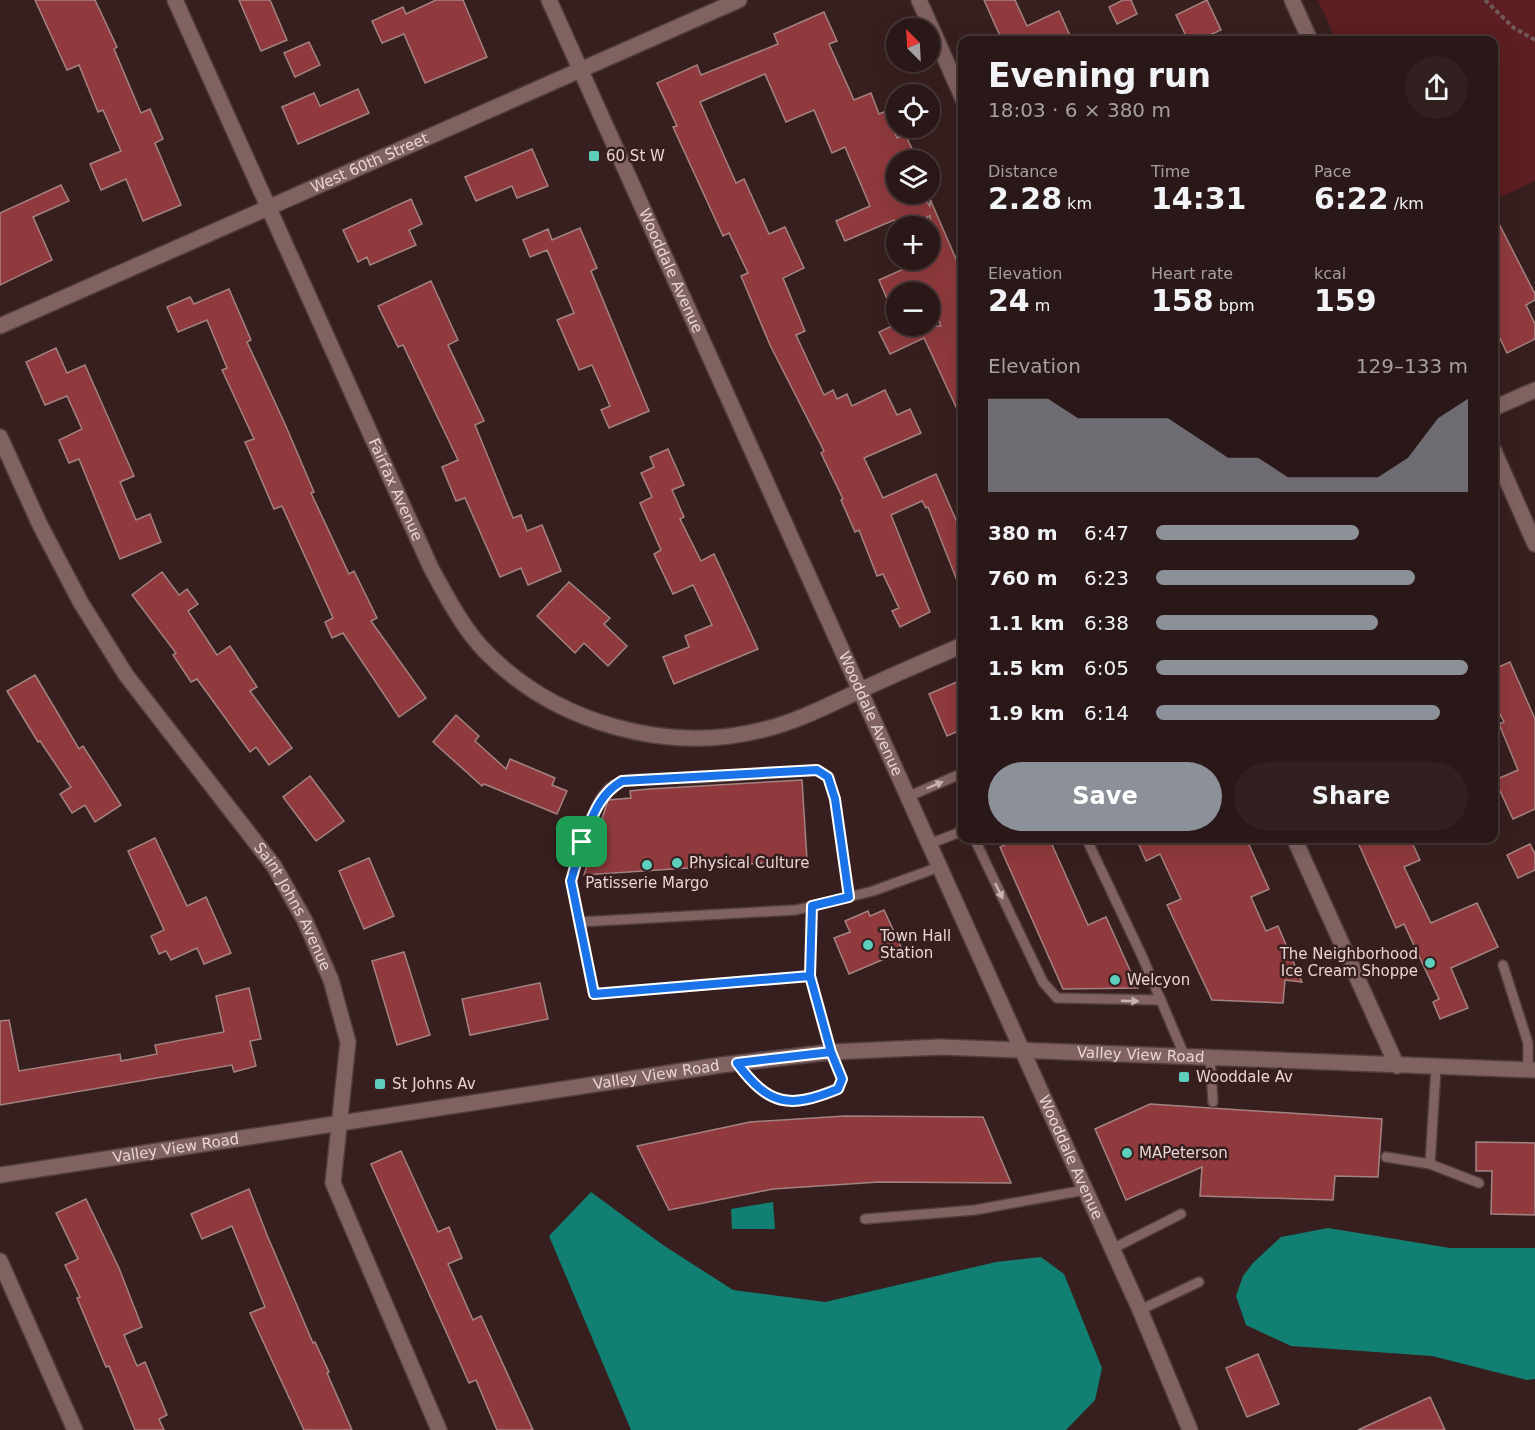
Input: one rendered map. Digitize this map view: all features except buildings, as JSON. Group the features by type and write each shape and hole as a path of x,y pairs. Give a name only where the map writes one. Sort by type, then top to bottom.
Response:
{"street":[{"name":"Fairfax Avenue","path":"175,0 431,568 454,612 486,651 525,684 567,709 613,728 662,737 713,738 761,730 810,715 958,647"},
{"name":"Wooddale Avenue","path":"549,0 1140,1311 1190,1430"},
{"name":"West 60th Street","path":"0,326 739,0"},
{"path":"919,0 958,88"},
{"path":"1292,0 1308,36"},
{"path":"1498,406 1535,390"},
{"name":"Saint Johns Avenue","path":"0,437 55,554 81,603 126,675 274,866 305,921 331,980 348,1041 333,1183 439,1430"},
{"path":"1498,460 1535,544"},
{"path":"1296,843 1396,1066"},
{"name":"Valley View Road","path":"0,1175 737,1063 831,1052 940,1047 1531,1070"},
{"path":"0,1261 75,1430"}],"lane":[{"path":"810,976 594,994 571,881 600,799 609,788 622,781 817,770 828,777 835,799 849,897"},
{"path":"908,797 958,775"},
{"path":"929,844 958,833"},
{"path":"976,843 1043,982 1057,998 1143,1002 1161,1000"},
{"path":"1088,843 1185,1057"},
{"path":"579,922 796,910 849,897 939,867"},
{"path":"737,1063 754,1085 778,1100 808,1101 838,1089 842,1079 831,1052 810,976 812,906"},
{"path":"1503,965 1528,1044 1531,1070"},
{"path":"1210,1058 1213,1102"},
{"path":"1430,1164 1436,1068"},
{"path":"1386,1157 1430,1164 1479,1183"},
{"path":"865,1219 975,1210 1085,1190"},
{"path":"1112,1249 1181,1214"},
{"path":"1140,1311 1199,1281"}],"path":[{"path":"1485,0 1514,28 1535,40"}],"shaded area":[{"path":"1318,0 1535,0 1535,181 1498,198 1498,36 1334,36"}],"water":[{"path":"591,1192 663,1245 733,1290 825,1302 996,1262 1041,1257 1064,1274 1102,1368 1095,1400 1066,1430 631,1430 549,1236"},
{"path":"773,1202 775,1229 732,1229 731,1209"},
{"path":"1328,1228 1450,1248 1535,1248 1535,1379 1527,1380 1432,1356 1291,1346 1246,1325 1236,1296 1243,1276 1253,1263 1281,1237"}],"place":[{"name":"60 St W","path":"594,156"},
{"name":"Physical Culture","path":"677,863"},
{"name":"Patisserie Margo","path":"647,865"},
{"name":"Town Hall Station","path":"868,945"},
{"name":"The Neighborhood Ice Cream Shoppe","path":"1430,963"},
{"name":"Welcyon","path":"1115,980"},
{"name":"Wooddale Av","path":"1184,1077"},
{"name":"St Johns Av","path":"380,1084"},
{"name":"MAPeterson","path":"1127,1153"}],"route":[{"path":"582,842 571,881 594,994 810,976 831,1052 737,1063 754,1085 778,1100 808,1101 838,1089 842,1079 831,1052 810,976 812,906 849,897 835,799 828,777 817,770 622,781 609,788 600,799 582,842"}]}
